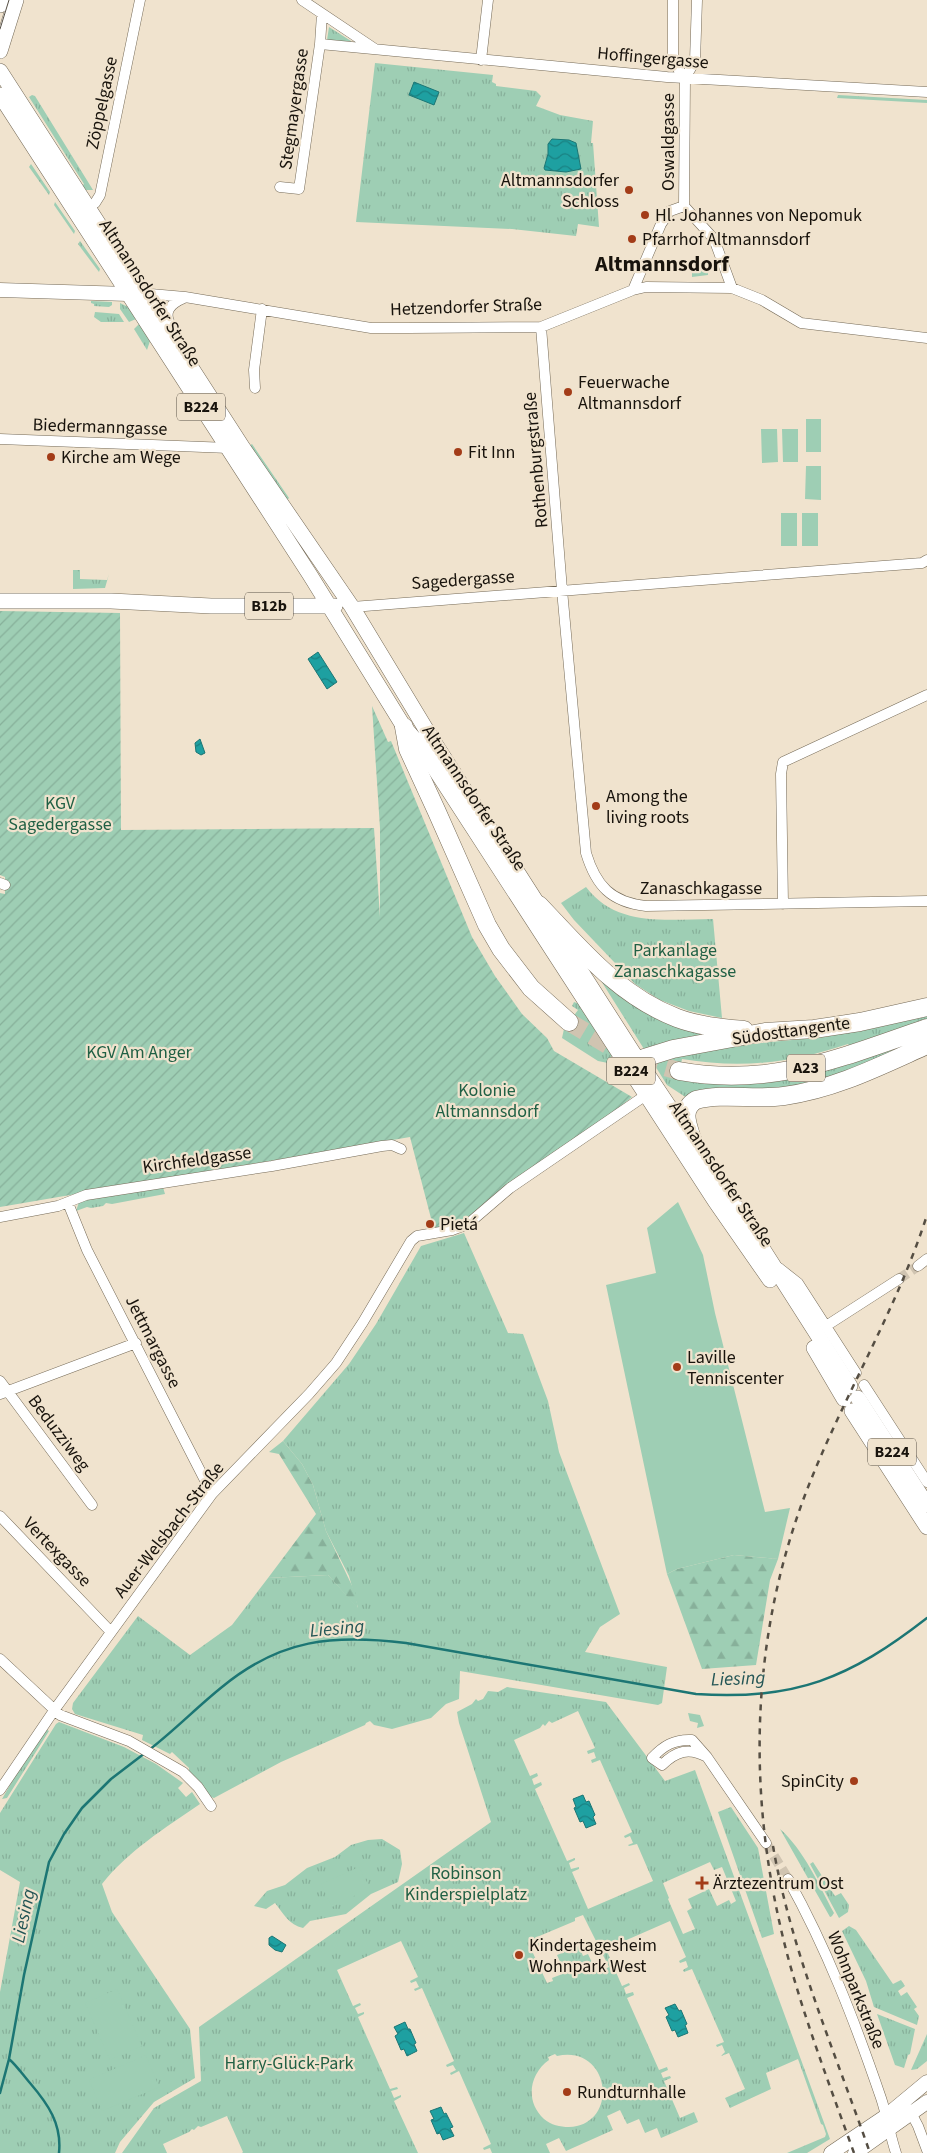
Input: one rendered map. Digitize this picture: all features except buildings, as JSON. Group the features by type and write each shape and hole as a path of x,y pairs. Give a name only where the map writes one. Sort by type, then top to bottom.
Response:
{"highway":[{"path":"404,727 408,749 438,812 487,925 501,949 531,988 569,1022"},
{"path":"540,905 600,969 639,1000 694,1023 765,1032"},
{"name":"Südosttangente","path":"642,1064 765,1032 814,1029 860,1022 927,1007"},
{"name":"Südosttangente","path":"680,1071 728,1076 781,1073 827,1062 927,1028"},
{"path":"693,1142 686,1115 690,1105 696,1100 763,1098 803,1092 844,1081 927,1045"}],"main road":[{"path":"0,5 2,0"},
{"path":"0,51 16,0"},
{"name":"Altmannsdorfer Straße","path":"0,71 83,212 404,727 418,743 642,1064 646,1095 731,1226 758,1262 800,1325 854,1392 927,1527"},
{"name":"Altmannsdorfer Straße","path":"0,96 83,212"},
{"name":"Hetzendorfer Straße","path":"0,290 135,294"},
{"name":"Altmannsdorfer Straße","path":"135,294 184,358 352,607 430,736 927,1505"},
{"name":"Sagedergasse","path":"0,601 106,601 210,606 352,607"},
{"path":"855,2153 888,2123 905,2102 927,2082"},
{"path":"831,2153 888,2123 912,2115 927,2102"}],"street":[{"name":"Zöppelgasse","path":"83,212 95,203 100,195 140,0"},
{"name":"Hoffingergasse","path":"302,0 376,50"},
{"path":"481,60 488,0"},
{"name":"Oswaldgasse","path":"673,0 673,62 685,78"},
{"name":"Oswaldgasse","path":"684,206 685,78 695,61 697,0"},
{"name":"Stegmayergasse","path":"280,187 299,189 320,44 322,14"},
{"name":"Hoffingergasse","path":"320,44 685,78 927,92"},
{"path":"633,290 661,224 670,211 684,206 714,239 732,288"},
{"name":"Hetzendorfer Straße","path":"135,294 185,297 371,328 541,327 633,290 646,287 732,288 762,300 801,323 927,338"},
{"name":"Altmannsdorfer Straße","path":"184,358 185,348 168,322 167,316 171,304 185,297"},
{"path":"255,388 254,370 262,309"},
{"name":"Rothenburgstraße","path":"541,327 562,590"},
{"name":"Biedermanngasse","path":"0,439 229,448"},
{"name":"Sagedergasse","path":"352,607 922,563 927,560"},
{"name":"Zanaschkagasse","path":"562,590 586,853 591,871 599,883 620,900 633,905 646,906 927,901"},
{"path":"783,904 781,767 783,762 927,695"},
{"name":"Auer-Welsbach-Straße","path":"0,1788 54,1709 212,1494 309,1394 336,1363 363,1322 411,1241 417,1236 452,1230 468,1224 510,1188 646,1095"},
{"name":"Kirchfeldgasse","path":"0,1217 68,1203 86,1195 272,1166 382,1146 392,1145 401,1149"},
{"name":"Jettmargasse","path":"68,1203 87,1250 212,1494"},
{"name":"Altmannsdorfer Straße","path":"770,1262 798,1282 826,1326 854,1392 927,1482"},
{"path":"826,1326 899,1279"},
{"path":"4,1393 136,1343"},
{"name":"Beduzziweg","path":"0,1381 4,1393 92,1505"},
{"name":"Vertexgasse","path":"0,1516 111,1632"},
{"path":"0,1659 60,1715 133,1743 183,1772 191,1779 211,1806"},
{"path":"707,1757 692,1751 681,1752 672,1756 662,1765 652,1758 664,1746 683,1739 692,1740 707,1757 766,1843"},
{"name":"Wohnparkstraße","path":"788,1879 836,1975 888,2123 896,2153"},
{"path":"905,2102 927,2150"}],"green space":[{"path":"329,27 351,41 351,42 327,40"},
{"path":"375,63 493,75 492,82 496,86 536,91 541,96 536,106 560,115 593,121 591,143 593,143 599,227 578,224 576,236 512,229 356,222"},
{"path":"838,95 927,100 927,103 837,98"},
{"path":"35,96 93,190 86,190 82,186 84,184 29,97"},
{"path":"31,164 50,192 49,195 29,167"},
{"path":"55,202 75,231 74,234 54,205"},
{"path":"80,241 100,269 99,272 78,244"},
{"path":"692,269 708,269 708,275 692,277"},
{"path":"91,301 112,302 112,305 109,307 94,306"},
{"path":"120,303 128,307 136,319 129,322 120,309"},
{"path":"95,312 119,314 124,322 101,322 94,317"},
{"path":"139,324 150,341 147,350 134,329"},
{"path":"806,419 821,419 821,452 806,452"},
{"path":"761,429 777,429 778,462 762,463"},
{"path":"782,429 798,429 798,462 783,462"},
{"path":"252,444 289,498 287,500 249,446"},
{"path":"806,466 821,466 821,500 805,499"},
{"path":"781,513 797,513 797,546 781,546"},
{"path":"802,513 818,513 818,546 802,546"},
{"path":"73,570 80,570 80,579 107,580 109,574 105,588 73,589"},
{"path":"0,611 120,613 121,830 374,828 380,917 380,828 372,706 388,742 391,741 472,937 495,976 522,1014 547,1038 554,1051 632,1097 603,1121 466,1222 434,1230 410,1137 0,1207 0,893 5,894 5,877 0,875"},
{"name":"Parkanlage Zanaschkagasse","path":"586,887 599,900 613,909 628,915 661,920 713,919 722,1018 689,1011 660,1000 635,984 574,920 561,903"},
{"path":"598,976 701,1032 700,1035 644,1049"},
{"path":"574,1002 582,1005 616,1058 608,1063 598,1061 562,1038 564,1029 578,1010 572,1006"},
{"path":"927,1015 927,1021 850,1048 848,1044 827,1051 786,1060 725,1064 682,1059 678,1079 741,1084 796,1078 840,1066 927,1034 927,1040 808,1087 687,1098 667,1085 652,1061 739,1045 825,1037"},
{"path":"162,1184 165,1194 112,1204 106,1203 103,1206 87,1207 76,1211 79,1202 84,1198"},
{"name":"Laville Tenniscenter","path":"678,1202 703,1255 715,1313 765,1512 790,1508 778,1559 734,1555 677,1569 667,1574 606,1285 656,1273 647,1228"},
{"path":"464,1233 508,1333 523,1334 548,1401 559,1452 620,1614 600,1627 585,1652 667,1667 662,1703 658,1705 460,1671 459,1699 446,1704 431,1718 392,1729 374,1725 370,1721 365,1725 281,1762 214,1798 189,1772 189,1768 172,1752 170,1754 142,1740 143,1735 75,1714 72,1709 73,1703 138,1616 190,1655 232,1625 268,1578 328,1575 358,1608 349,1576 326,1531 313,1485 302,1464 283,1441 349,1364 376,1324 421,1246"},
{"path":"283,1441 302,1464 313,1485 326,1531 355,1592 358,1609 328,1575 268,1578 316,1514 279,1454 269,1452"},
{"path":"734,1555 778,1559 770,1580 756,1665 702,1669 667,1574 677,1569"},
{"name":"Harry-Glück-Park","path":"507,1687 606,1702 665,1781 695,1770 830,2139 807,2153 787,2153 825,2137 826,2134 798,2059 766,2073 771,2089 730,2108 725,2098 745,2089 729,2053 721,2056 725,2052 722,2045 717,2047 716,2045 724,2042 692,1969 684,1972 683,1970 688,1967 686,1961 680,1963 679,1961 686,1957 670,1921 606,1949 622,1986 629,1983 630,1985 624,1988 626,1994 633,1992 634,1995 627,1998 659,2070 667,2067 668,2070 661,2073 663,2078 670,2076 671,2078 664,2081 680,2118 694,2112 698,2122 661,2138 657,2128 645,2133 639,2119 627,2124 620,2110 607,2116 613,2130 566,2151 559,2138 546,2144 550,2153 492,2153 490,2148 484,2150 483,2148 491,2144 459,2071 451,2075 450,2073 456,2070 453,2065 447,2067 446,2065 454,2061 422,1988 415,1991 414,1989 419,1987 416,1981 411,1983 410,1981 418,1977 401,1941 337,1970 353,2006 360,2003 361,2005 355,2008 358,2014 364,2012 364,2014 358,2017 390,2089 397,2087 398,2089 391,2091 394,2098 401,2095 401,2097 394,2101 418,2153 242,2153 227,2116 201,2127 198,2126 194,2130 192,2129 163,2144 167,2153 122,2153 154,2108 201,2081 199,2027 491,1822 457,1712 472,1704 476,1699 478,1701 483,1699 488,1691 498,1692","holes":["578,1711 595,1748 587,1751 588,1754 594,1752 596,1758 591,1760 592,1763 600,1760 632,1832 624,1836 625,1838 630,1836 633,1843 629,1846 637,1844 653,1881 588,1909 572,1872 579,1869 579,1867 571,1869 569,1863 575,1860 575,1858 567,1861 535,1789 542,1785 541,1782 534,1785 532,1779 538,1776 537,1773 530,1776 514,1740 540,1728 543,1724 545,1726 549,1721 552,1723","710,1862 714,1870 722,1867 736,1901 731,1904 729,1900 717,1906 709,1889 688,1899 692,1908 687,1911 695,1929 683,1934 663,1883","583,1915 609,1967 597,1973 588,1954 583,1956 579,1946 557,1955 565,1973 552,1978 553,1981 547,1983 532,1951 541,1947 537,1937 575,1921 575,1918","555,2054 557,2056 575,2056 589,2062 598,2073 602,2086 602,2100 596,2113 585,2123 569,2127 553,2124 544,2119 534,2105 532,2097 534,2080 542,2066 549,2060 548,2057"]},
{"path":"688,1713 700,1715 704,1726 697,1728 698,1723 690,1721"},
{"path":"59,1722 124,1747 156,1764 183,1783 178,1788 186,1797 192,1792 200,1804 160,1831 135,1851 102,1884 112,1912 190,2029 195,2078 154,2102 120,2142 115,2153 0,2153 0,1992 20,1882 0,1870 0,1813"},
{"path":"46,1729 49,1731 7,1798 2,1799 23,1762"},
{"path":"731,1807 758,1848 774,1934 762,1938 718,1812"},
{"path":"780,1829 789,1837 804,1857 834,1913 832,1916 830,1917"},
{"path":"382,1839 400,1850 402,1864 398,1882 371,1894 346,1914 310,1921 303,1928 290,1921 275,1903 266,1909 254,1906 267,1891 285,1885 307,1868 335,1857 351,1845 368,1840"},
{"path":"813,1862 835,1896 841,1893 849,1905 848,1912 839,1918 810,1864"},
{"path":"359,1867 370,1888 332,1907 321,1884"},
{"path":"849,1926 856,1930 893,1984 901,1980 905,1986 898,1991 901,1996 907,1992 917,2007 914,2009 919,2016 917,2025 874,2007 866,1981 842,1931"},
{"path":"117,1989 142,2046 110,2060 85,2003"},
{"path":"877,2014 915,2029 910,2054 904,2068 895,2065"},
{"path":"927,2034 927,2061 917,2069 911,2070"},
{"path":"146,2055 159,2087 102,2111 89,2080"}],"water":[{"path":"414,82 439,92 434,105 409,95"},
{"path":"552,139 569,140 576,143 581,169 566,172 545,170 548,144"},
{"path":"318,652 337,682 327,689 308,659"},
{"path":"200,739 205,753 201,755 196,752 195,743"},
{"path":"583,1795 586,1802 589,1801 595,1815 593,1817 596,1824 586,1828 583,1821 580,1822 574,1808 576,1807 573,1799"},
{"path":"272,1936 286,1945 282,1952 275,1950 269,1945 269,1938"},
{"path":"675,2004 679,2011 681,2010 687,2024 685,2025 688,2033 678,2037 675,2030 672,2031 666,2017 669,2015 665,2008"},
{"path":"405,2022 416,2043 414,2044 417,2051 407,2056 404,2049 401,2050 395,2036 398,2034 394,2027"},
{"path":"441,2107 453,2127 450,2128 454,2136 443,2140 440,2133 437,2134 431,2120 434,2119 430,2111"}],"waterway":[{"name":"Liesing","path":"149,1750 222,1687 244,1671 286,1650 331,1640 355,1639 406,1643 696,1694 763,1694 792,1689 820,1681 846,1670 899,1639 927,1618"},
{"name":"Liesing","path":"0,2093 9,2059 24,1975 49,1862 64,1834 82,1808 111,1779 145,1753"},
{"path":"9,2059 37,2091 48,2107 56,2124 59,2153"}],"tunnel":[{"path":"569,1022 626,1056 679,1071"},
{"path":"899,1279 918,1266"},
{"path":"766,1843 788,1879"}],"tram line":[{"path":"0,29 9,0"}],"railway":[{"path":"854,2153 804,2009 789,1961 775,1903 766,1844 761,1785 760,1726 764,1668 773,1610 786,1552 805,1495 819,1460 900,1286 927,1215"},
{"path":"773,1846 781,1885 802,1963 870,2153"}],"place":[{"name":"Altmannsdorfer Schloss","path":"629,190"},
{"name":"Hl. Johannes von Nepomuk","path":"645,215"},
{"name":"Pfarrhof Altmannsdorf","path":"632,239"},
{"name":"Feuerwache Altmannsdorf","path":"568,392"},
{"name":"Fit Inn","path":"458,452"},
{"name":"Kirche am Wege","path":"51,457"},
{"name":"Among the living roots","path":"596,806"},
{"name":"Pietá","path":"430,1224"},
{"name":"Laville Tenniscenter","path":"677,1367"},
{"name":"SpinCity","path":"854,1781"},
{"name":"Ärztezentrum Ost","path":"702,1883"},
{"name":"Kindertagesheim Wohnpark West","path":"519,1955"},
{"name":"Rundturnhalle","path":"567,2092"}],"district":[{"name":"Altmannsdorf","path":"662,264"}],"park label":[{"name":"KGV Sagedergasse","path":"60,813"},
{"name":"KGV Am Anger","path":"139,1052"},
{"name":"Kolonie Altmannsdorf","path":"487,1100"},
{"name":"Robinson Kinderspielplatz","path":"466,1884"}]}
